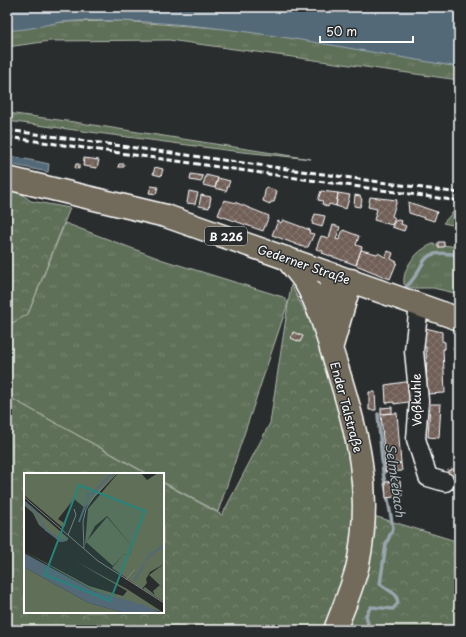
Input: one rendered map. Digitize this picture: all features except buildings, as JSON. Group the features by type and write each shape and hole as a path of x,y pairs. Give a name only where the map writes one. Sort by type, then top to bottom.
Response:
{"main road":[{"name":"Gederner Straße","path":"7,178 166,216 459,319"},
{"name":"Ender Talstraße","path":"286,258 305,282 321,315 354,423 360,453 364,507 358,564 350,591 335,630"},
{"name":"Ender Talstraße","path":"331,349 343,277"},
{"path":"321,315 343,277"}],"street":[{"name":"Voßkuhle","path":"419,304 414,351 419,401 417,444 428,477 445,482"}],"green space":[{"path":"120,21 230,29 305,40 459,67 459,80 169,40 50,41 7,47 7,30 62,22"},
{"path":"7,113 311,159 233,151 7,121"},
{"path":"7,189 19,192 31,201 70,208 28,314 7,326"},
{"path":"456,209 459,209 459,224 457,226 443,223"},
{"path":"65,223 163,260 283,297 288,303 218,512 164,483 164,473 146,473 7,396 7,326 28,314"},
{"path":"433,244 459,247 459,294 433,288 410,288 404,284 404,278 408,265 417,254 427,246"},
{"path":"291,285 322,344 348,439 357,514 350,560 327,630 7,630 7,396 145,473 24,473 24,613 164,613 164,484 222,515 270,423"},
{"path":"453,347 459,350 459,366 458,366"},
{"path":"374,516 459,542 459,630 342,630"}],"water":[{"path":"7,7 459,7 459,67 291,38 164,23 106,20 76,21 61,22 27,29 7,30"},
{"path":"11,156 49,164 48,172 9,164"}],"waterway":[{"name":"Selmkebach","path":"406,287 429,256 445,253 459,255"},
{"name":"Selmkebach","path":"366,630 368,624 366,615 371,607 393,609 398,603 396,595 380,584 386,544 393,528 383,472 378,414"}],"railway":[{"path":"7,130 459,193"},
{"path":"7,137 459,201"}]}
